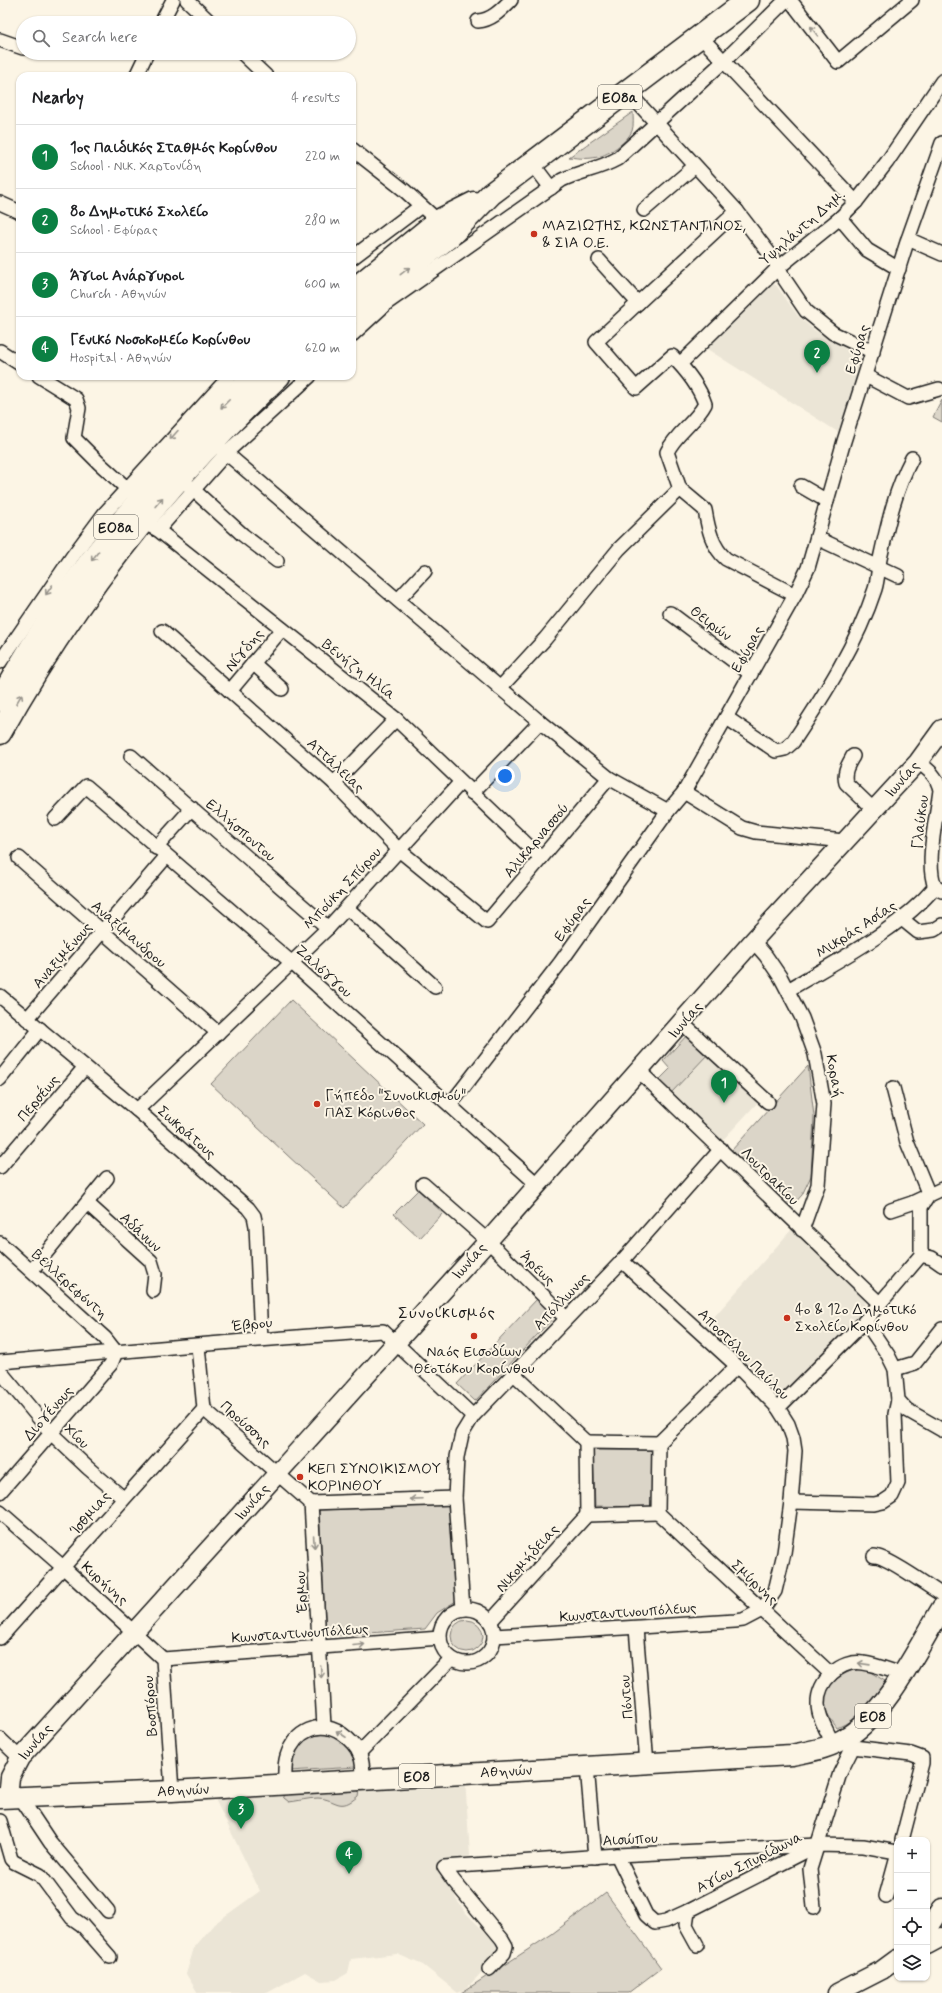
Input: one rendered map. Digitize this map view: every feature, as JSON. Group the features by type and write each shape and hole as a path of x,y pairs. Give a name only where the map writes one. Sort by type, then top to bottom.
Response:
{"highway":[{"name":"ΕΟ8α","path":"356,311 383,297 450,236 491,194 748,0"},
{"name":"ΕΟ8α","path":"356,288 438,221 491,194"},
{"name":"ΕΟ8α","path":"0,733 30,681 104,570 150,526 187,484 206,437 251,380"},
{"name":"ΕΟ8α","path":"0,700 25,642 91,560 133,494 206,437 274,380"}],"main road":[{"name":"Αθηνών","path":"9,1798 172,1791 792,1755 844,1743 876,1714 942,1608"}],"street":[{"path":"165,16 173,0"},
{"path":"187,0 204,16"},
{"path":"478,22 486,21 511,0"},
{"path":"356,330 383,297 562,180 579,172 604,166 617,159 724,61 786,0"},
{"path":"790,0 838,62 912,0"},
{"path":"700,36 856,202"},
{"path":"0,40 16,46"},
{"path":"138,72 144,60"},
{"path":"249,60 262,72"},
{"name":"Υψηλάντη Δημ.","path":"680,364 778,268 840,218 856,202 887,162 942,81"},
{"path":"627,91 737,211 769,252 783,277 806,311 820,324 833,333 873,352"},
{"name":"Εφύρας","path":"450,1105 560,963 668,811 684,792 727,718 795,594 808,568 844,441 866,376 908,239 942,143"},
{"path":"356,152 404,190 438,221"},
{"path":"532,163 551,188"},
{"path":"644,210 695,166"},
{"path":"0,203 16,210"},
{"path":"356,255 420,206"},
{"path":"737,211 596,342 636,388 672,356 680,364 702,396 705,404 701,412 672,441 667,452 680,489 705,510 707,524 718,553 726,559 795,594"},
{"path":"840,218 867,250 899,269"},
{"path":"908,239 942,254"},
{"path":"599,260 638,303"},
{"path":"0,351 16,361"},
{"path":"866,376 908,398 939,389"},
{"path":"45,380 76,399 79,408 74,438 89,454 133,494"},
{"path":"206,437 228,380"},
{"path":"206,437 302,380"},
{"path":"206,437 540,722 609,778 668,811"},
{"path":"727,718 776,752 785,749 793,742 831,682 857,633 875,587 878,567 894,498 912,458"},
{"path":"187,484 244,535 277,561"},
{"path":"801,486 827,501"},
{"path":"500,688 545,639 619,550 680,489"},
{"name":"Βενήζη Ηλία","path":"150,526 396,719 541,858"},
{"path":"817,538 898,576"},
{"path":"398,600 425,572"},
{"name":"Θειρών","path":"670,613 751,674"},
{"name":"Νίγδης","path":"230,691 282,629"},
{"name":"Αττάλειας","path":"162,631 334,783 399,850 487,922"},
{"path":"0,662 25,642"},
{"path":"253,663 282,689"},
{"path":"334,783 396,719"},
{"path":"472,793 540,722"},
{"name":"Ιωνίας","path":"9,1798 10,1777 20,1758 133,1631 488,1241 844,840 918,762 942,729"},
{"name":"Ελλήσποντου","path":"131,756 328,928"},
{"path":"853,756 846,769 846,783 874,810"},
{"name":"Γλαύκου","path":"918,762 933,774 938,781 940,790 932,858 933,881 939,889"},
{"name":"Αλικαρνασσού","path":"487,922 609,778"},
{"name":"Μπούκη Σπύρου","path":"137,1110 328,928 461,782"},
{"name":"Ζαλόγγου","path":"55,819 86,786 161,852 291,962 538,1185"},
{"path":"684,792 742,828 756,832 844,840"},
{"name":"Αναξιμένους","path":"28,1019 103,932 192,808"},
{"name":"Αναξίμανδρου","path":"20,858 218,1033"},
{"name":"Μικράς Ασίας","path":"788,990 846,956 902,919 939,889"},
{"path":"347,908 435,987"},
{"path":"902,919 918,932 934,930 942,925"},
{"name":"Κοραή","path":"753,942 766,956 788,990 802,1018 812,1043 824,1104 818,1185 802,1230"},
{"name":"Σωκράτους","path":"0,996 137,1110 239,1199 254,1216 260,1339"},
{"path":"682,1023 768,1102"},
{"path":"0,1080 40,1029"},
{"name":"Περσέως","path":"0,1167 85,1067"},
{"name":"Λουτρακίου","path":"639,1071 722,1149 802,1230 879,1304"},
{"path":"893,1088 907,1142 928,1195"},
{"name":"Απόλλωνος","path":"463,1609 455,1498 457,1457 462,1434 473,1416 622,1261 722,1149"},
{"path":"32,1270 108,1178"},
{"name":"Άρεως","path":"423,1184 488,1241 566,1318"},
{"path":"891,1210 912,1204 942,1189"},
{"path":"778,1408 865,1321 921,1254 921,1207 928,1195"},
{"name":"Αδάνων","path":"88,1204 151,1261 154,1266 155,1274 153,1291"},
{"name":"Βελλερεφόντη","path":"0,1243 32,1270 105,1338 116,1352"},
{"path":"921,1254 932,1258 942,1265"},
{"name":"Αποστόλου Παύλου","path":"622,1261 737,1366 778,1408 788,1424 793,1438 795,1451 792,1502 779,1578 775,1591 762,1610"},
{"path":"792,1502 874,1504 883,1502 892,1496 898,1483 895,1414 898,1400 894,1369 888,1355 865,1321"},
{"path":"894,1369 915,1363 942,1329"},
{"name":"Έβρου","path":"0,1362 198,1346 260,1339 383,1331 473,1416"},
{"name":"Προύσσης","path":"198,1346 204,1409 311,1503"},
{"name":"Διογένους","path":"0,1492 52,1434 111,1364 116,1352"},
{"path":"586,1442 587,1515 658,1513 659,1443 737,1366"},
{"name":"Χίου","path":"0,1371 52,1434 123,1498"},
{"path":"513,1374 586,1442 659,1443"},
{"path":"898,1400 907,1410 942,1430"},
{"name":"Ίσθμιας","path":"0,1638 64,1568 123,1498 204,1409"},
{"path":"311,1503 455,1498"},
{"name":"Έρμου","path":"311,1503 324,1726"},
{"name":"Κυρήνης","path":"0,1512 133,1631"},
{"name":"Σμύρνης","path":"658,1513 831,1674"},
{"name":"Νικομήδειας","path":"490,1622 587,1515"},
{"path":"874,1556 878,1556 896,1566 942,1595"},
{"path":"463,1609 478,1612 490,1622 494,1636 493,1644 483,1658 467,1664 451,1659 442,1647 440,1638 443,1623 448,1617 463,1609"},
{"name":"Κωνσταντινουπόλεως","path":"494,1636 735,1621 743,1620 762,1610"},
{"name":"Πόντου","path":"636,1628 647,1764"},
{"name":"Βοσπόρου","path":"133,1631 162,1659 172,1791"},
{"name":"Κωνσταντινουπόλεως","path":"162,1659 440,1638"},
{"path":"360,1753 451,1659"},
{"path":"902,1674 862,1662 846,1664 831,1674 822,1687 818,1703 821,1718 844,1743 911,1754 922,1758 903,1837"},
{"path":"285,1784 285,1764 292,1744 301,1734 324,1726 344,1735 360,1753 363,1779"},
{"path":"0,1739 20,1758"},
{"name":"Αγίου Σπυρίδωνα","path":"617,1855 646,1915 655,1923 666,1921 688,1911 817,1846 840,1773 844,1743"},
{"path":"587,1767 595,1857"},
{"path":"9,1798 50,1842 108,1911"},
{"path":"0,1821 11,1858 14,1862 40,1875 72,1918 82,1925 110,1957"},
{"path":"814,1907 810,1869 817,1846"},
{"name":"Αισώπου","path":"489,1969 504,1953 506,1946 444,1867 617,1855 817,1846 863,1846 894,1851"},
{"path":"886,1896 894,1867"},
{"path":"930,1926 942,1908"},
{"path":"688,1911 686,1925 697,1945"},
{"path":"930,1944 942,1938"},
{"path":"837,1993 882,1970 894,1961"}],"shaded area":[{"path":"633,112 633,124 630,135 614,150 602,156 590,158 569,157"},
{"path":"772,284 776,285 798,316 814,330 866,361 838,432 704,347 762,291"},
{"path":"942,400 942,422 933,417"},
{"name":"Γήπεδο \"Συνοικισμού\" ΠΑΣ Κόρινθος","path":"291,1000 423,1124 344,1208 211,1084"},
{"path":"688,1034 709,1053 671,1093 658,1081 670,1069 663,1061"},
{"path":"709,1053 759,1101 721,1142 671,1093"},
{"path":"808,1066 814,1116 811,1176 802,1195 791,1207 782,1203 731,1151"},
{"path":"418,1190 443,1213 420,1238 394,1214"},
{"name":"4ο & 12ο Δημοτικό Σχολείο Κορίνθου","path":"792,1229 864,1296 865,1313 782,1399 705,1327"},
{"path":"537,1299 555,1316 475,1401 457,1384"},
{"path":"593,1450 652,1450 652,1507 595,1506"},
{"path":"450,1505 456,1601 437,1613 425,1629 326,1636 319,1510"},
{"path":"464,1620 470,1620 479,1624 483,1636 479,1648 470,1652 464,1652 455,1648 451,1639 451,1633 455,1624"},
{"path":"853,1670 867,1670 885,1681 864,1709 852,1720 837,1728 827,1712 824,1699 828,1688 836,1679"},
{"path":"323,1734 337,1738 346,1744 353,1754 357,1767 289,1771 292,1757 299,1746 310,1738"},
{"path":"465,1777 470,1856 442,1861 456,1899 466,1913 497,1944 498,1950 493,1960 467,1988 458,1993 423,1965 397,1954 351,1959 348,1973 336,1980 321,1981 305,1972 267,1993 198,1993 186,1974 194,1948 214,1924 260,1891 212,1793"},
{"path":"359,1790 358,1796 346,1804 338,1804 318,1798 289,1802 281,1793"},
{"path":"606,1893 661,1968 628,1993 461,1993 552,1934"}],"place":[{"name":"ΜΑΖΙΩΤΗΣ, ΚΩΝΣΤΑΝΤΙΝΟΣ, & ΣΙΑ Ο.Ε.","path":"534,234"},
{"name":"8ο Δημοτικό Σχολείο","path":"817,373"},
{"name":"1ος Παιδικός Σταθμός Κορίνθου","path":"724,1103"},
{"name":"Γήπεδο \"Συνοικισμού\" ΠΑΣ Κόρινθος","path":"317,1104"},
{"name":"4ο & 12ο Δημοτικό Σχολείο Κορίνθου","path":"787,1318"},
{"name":"Ναός Εισοδίων Θεοτόκου Κορίνθου","path":"474,1336"},
{"name":"ΚΕΠ ΣΥΝΟΙΚΙΣΜΟΥ ΚΟΡΙΝΘΟΥ","path":"300,1477"},
{"name":"Άγιοι Ανάργυροι","path":"241,1829"},
{"name":"Γενικό Νοσοκομείο Κορίνθου","path":"349,1874"}],"district":[{"name":"Συνοικισμός","path":"447,1312"}]}
